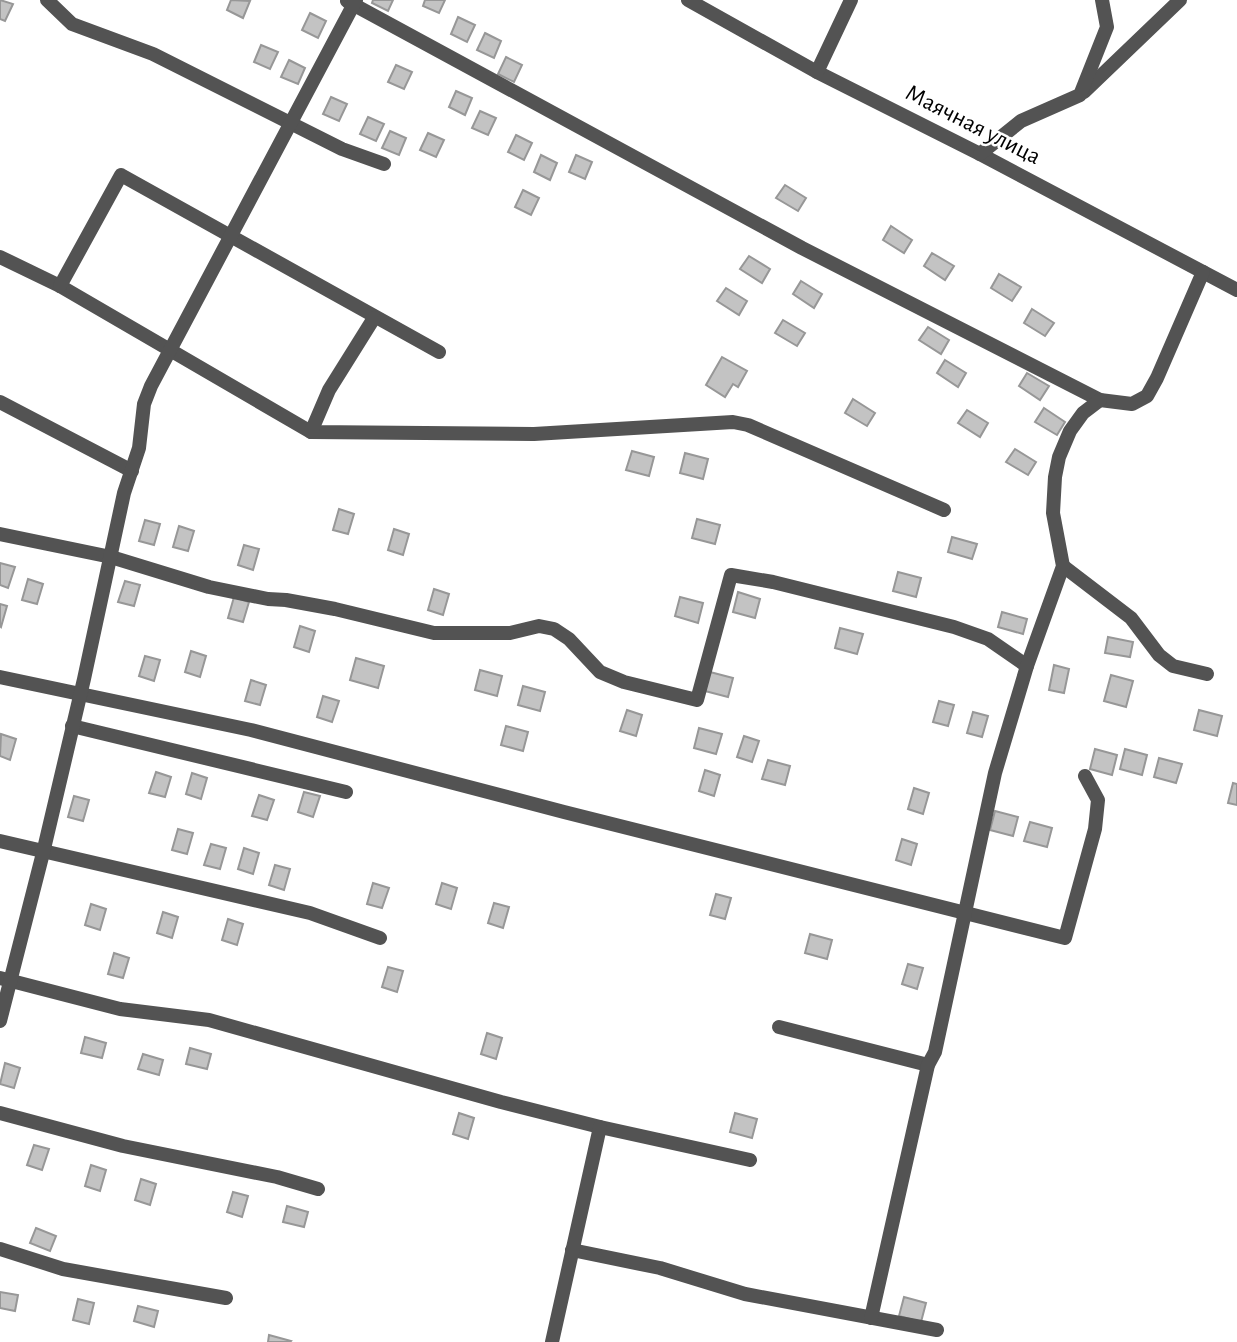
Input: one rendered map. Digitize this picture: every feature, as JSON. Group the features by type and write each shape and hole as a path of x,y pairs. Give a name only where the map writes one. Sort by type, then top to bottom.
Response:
{"street":[{"path":"47,0 72,24 153,54 342,149 384,164"},
{"path":"345,0 802,248 1100,400 1132,404 1147,396 1203,272"},
{"path":"0,1021 6,979 43,853 124,493 139,448 144,404 356,0"},
{"name":"Маячная улица","path":"688,0 817,72 980,154 1237,290"},
{"path":"817,72 851,0"},
{"path":"1080,95 1107,27 1102,0"},
{"path":"980,154 1021,121 1080,95 1180,0"},
{"path":"60,286 121,175 439,352"},
{"path":"0,257 60,286 312,432 534,433 733,422 748,425 944,510"},
{"path":"312,432 329,390 374,317"},
{"path":"871,1318 929,1065 935,1052 995,773 1027,666 1063,566 1053,513 1059,457 1070,431 1083,413 1100,400"},
{"path":"0,401 132,471"},
{"path":"0,534 111,557 209,587 335,609 434,633 510,633 539,626 554,629 569,639 600,671 624,682 698,700 731,575 772,582 954,627 988,639 1027,666"},
{"path":"1063,566 1130,618 1159,655 1173,666 1207,674"},
{"path":"0,677 251,730 1065,938 1095,829 1098,800 1085,776"},
{"path":"72,726 346,792"},
{"path":"0,841 310,913 380,938"},
{"path":"6,979 120,1009 209,1020 501,1102 750,1160"},
{"path":"779,1027 929,1065"},
{"path":"0,1113 123,1146 277,1177 318,1189"},
{"path":"552,1342 600,1127"},
{"path":"0,1249 63,1269 226,1298"},
{"path":"572,1250 660,1268 745,1294 937,1330"}],"building":[{"path":"0,0 13,4 5,21 0,19"},
{"path":"231,0 250,1 243,18 227,10"},
{"path":"373,0 393,0 388,11 372,3"},
{"path":"425,0 445,0 439,13 423,6"},
{"path":"310,13 326,21 318,38 302,30"},
{"path":"458,17 475,25 467,42 451,34"},
{"path":"485,33 501,41 494,58 477,50"},
{"path":"261,45 278,52 270,69 254,62"},
{"path":"506,57 522,65 514,82 498,74"},
{"path":"289,60 305,68 298,84 281,77"},
{"path":"396,65 412,72 404,89 388,82"},
{"path":"456,91 472,98 465,115 449,107"},
{"path":"331,97 347,104 339,121 323,114"},
{"path":"480,111 496,118 488,135 472,128"},
{"path":"368,117 384,124 376,141 360,134"},
{"path":"390,131 406,138 399,155 382,148"},
{"path":"428,133 444,140 436,157 420,150"},
{"path":"516,135 532,143 524,160 508,152"},
{"path":"541,155 557,163 550,180 534,172"},
{"path":"576,155 592,162 585,179 569,172"},
{"path":"785,185 806,198 798,211 776,198"},
{"path":"523,190 539,198 531,215 515,207"},
{"path":"891,226 912,240 904,253 883,240"},
{"path":"932,253 954,266 945,280 924,266"},
{"path":"749,256 770,269 762,283 740,269"},
{"path":"999,274 1021,287 1012,301 991,288"},
{"path":"801,281 822,294 814,308 793,294"},
{"path":"726,288 747,301 739,315 717,301"},
{"path":"1032,309 1054,323 1045,336 1024,323"},
{"path":"783,320 805,333 797,346 775,333"},
{"path":"928,327 949,340 941,354 919,340"},
{"path":"722,357 747,371 738,387 733,384 725,397 706,385"},
{"path":"945,360 966,373 958,387 937,373"},
{"path":"1027,373 1049,386 1040,400 1019,386"},
{"path":"853,399 875,413 867,426 845,413"},
{"path":"1044,408 1065,422 1057,435 1035,422"},
{"path":"967,410 988,423 980,437 958,423"},
{"path":"1015,449 1036,462 1028,475 1006,462"},
{"path":"632,451 654,457 649,476 626,470"},
{"path":"685,453 708,459 703,479 680,473"},
{"path":"339,509 354,514 348,534 333,530"},
{"path":"697,519 720,525 715,544 692,538"},
{"path":"145,520 160,524 154,545 139,541"},
{"path":"179,526 194,531 188,551 173,547"},
{"path":"394,529 409,534 403,555 388,550"},
{"path":"952,537 977,544 972,559 948,552"},
{"path":"244,545 259,549 253,570 238,565"},
{"path":"0,563 15,567 8,588 0,585"},
{"path":"898,572 921,578 916,597 893,591"},
{"path":"28,579 43,584 37,604 22,600"},
{"path":"125,581 140,585 134,606 118,602"},
{"path":"434,589 449,594 443,615 428,610"},
{"path":"738,592 760,599 755,618 733,612"},
{"path":"234,597 249,602 243,622 228,618"},
{"path":"680,597 703,603 698,623 675,616"},
{"path":"0,604 7,606 1,627 0,626"},
{"path":"1002,612 1027,619 1023,634 998,627"},
{"path":"300,626 315,631 309,652 294,647"},
{"path":"840,628 863,634 857,654 835,648"},
{"path":"1108,637 1133,642 1130,657 1105,653"},
{"path":"191,651 206,656 200,677 185,672"},
{"path":"145,656 160,660 154,681 139,676"},
{"path":"356,658 384,666 378,688 350,680"},
{"path":"1054,665 1069,669 1064,693 1049,690"},
{"path":"480,670 502,676 497,696 475,690"},
{"path":"710,672 733,678 728,697 705,691"},
{"path":"1111,675 1133,681 1126,707 1104,701"},
{"path":"251,680 266,685 260,705 245,701"},
{"path":"523,686 545,692 540,711 518,705"},
{"path":"323,696 339,701 332,722 317,717"},
{"path":"939,701 954,705 948,726 933,722"},
{"path":"627,710 642,715 636,736 620,731"},
{"path":"1199,710 1222,716 1217,736 1194,730"},
{"path":"973,712 988,716 982,737 967,733"},
{"path":"506,726 528,732 523,751 501,745"},
{"path":"699,728 722,734 716,754 694,748"},
{"path":"1,734 16,739 10,760 0,756"},
{"path":"744,736 759,741 752,762 737,757"},
{"path":"1095,749 1117,755 1112,775 1090,769"},
{"path":"1125,749 1147,755 1142,775 1120,769"},
{"path":"1159,758 1182,764 1176,783 1154,777"},
{"path":"768,760 790,766 785,785 762,779"},
{"path":"705,770 720,775 714,796 699,791"},
{"path":"156,772 171,777 165,797 149,793"},
{"path":"192,773 207,778 201,799 186,794"},
{"path":"1233,783 1237,784 1237,805 1228,803"},
{"path":"914,788 929,793 923,814 908,809"},
{"path":"304,792 320,796 313,817 298,812"},
{"path":"259,795 274,800 267,820 252,816"},
{"path":"74,796 89,800 83,821 68,817"},
{"path":"995,811 1018,817 1013,836 990,830"},
{"path":"1030,822 1052,828 1047,847 1024,841"},
{"path":"178,829 193,833 187,854 172,850"},
{"path":"902,839 917,844 911,865 896,860"},
{"path":"211,844 226,848 220,869 204,865"},
{"path":"244,848 259,853 253,874 238,869"},
{"path":"275,865 290,869 284,890 269,885"},
{"path":"373,883 389,888 382,908 367,904"},
{"path":"442,883 457,888 451,909 436,904"},
{"path":"716,894 731,898 725,919 710,915"},
{"path":"494,903 509,907 503,928 488,923"},
{"path":"91,904 106,909 100,930 85,925"},
{"path":"163,912 178,917 172,938 157,933"},
{"path":"228,919 243,924 237,945 222,940"},
{"path":"810,934 832,940 827,959 805,953"},
{"path":"114,953 129,958 123,978 108,974"},
{"path":"908,964 923,968 917,989 902,984"},
{"path":"388,967 403,971 397,992 382,987"},
{"path":"487,1033 502,1038 496,1059 481,1054"},
{"path":"85,1037 106,1043 102,1058 81,1053"},
{"path":"190,1048 211,1054 207,1069 186,1064"},
{"path":"143,1054 163,1060 159,1075 138,1069"},
{"path":"5,1063 20,1068 14,1088 0,1084"},
{"path":"459,1113 474,1118 468,1139 453,1134"},
{"path":"735,1113 757,1119 752,1138 730,1132"},
{"path":"34,1145 49,1149 42,1170 27,1165"},
{"path":"91,1165 106,1170 100,1191 85,1186"},
{"path":"141,1179 156,1184 150,1205 135,1200"},
{"path":"233,1192 248,1196 242,1217 227,1212"},
{"path":"287,1206 308,1212 304,1227 283,1222"},
{"path":"36,1228 56,1236 50,1251 30,1243"},
{"path":"0,1292 18,1295 15,1311 0,1308"},
{"path":"904,1297 926,1303 921,1322 899,1316"},
{"path":"78,1299 94,1303 89,1324 73,1320"},
{"path":"138,1306 158,1311 154,1327 134,1321"},
{"path":"269,1335 291,1341 268,1342"}]}
